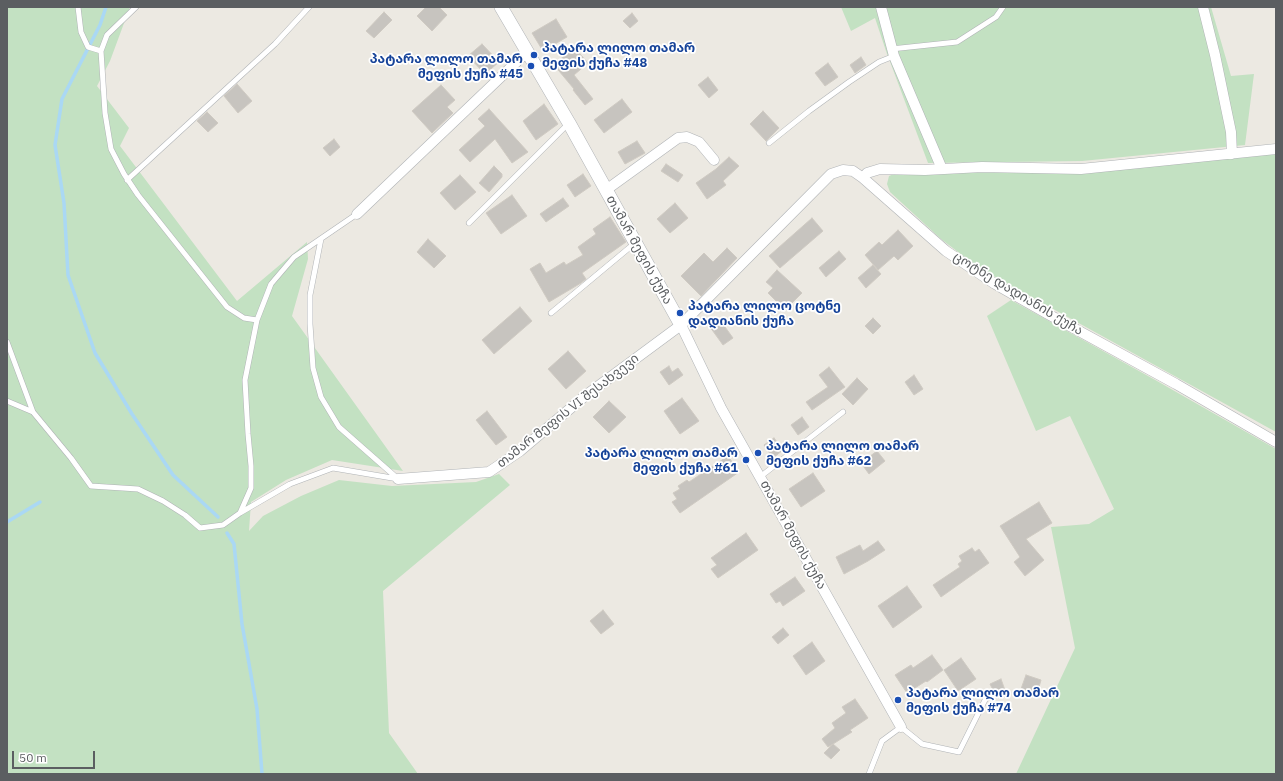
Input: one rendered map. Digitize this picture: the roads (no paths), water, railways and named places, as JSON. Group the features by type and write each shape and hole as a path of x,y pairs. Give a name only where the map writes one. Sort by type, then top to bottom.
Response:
{"street":[{"name":"თამარ მეფის ქუჩა","path":"501,7 569,123 681,325 721,408 901,727"},
{"path":"881,7 892,52 942,169"},
{"path":"1204,7 1230,124 1232,154"},
{"path":"357,214 527,52"},
{"path":"606,190 678,138 687,137 700,142 714,160"},
{"path":"863,178 867,173 880,169 925,170 982,167 1081,169 1276,149"},
{"name":"ცოტნე დადიანის ქუჩა","path":"681,325 831,174 843,170 853,171 863,178 946,251 996,284 1276,442"},
{"name":"თამარ მეფის VI შესახვევი","path":"398,479 489,472 520,451 585,396 681,325"}],"lane":[{"path":"78,7 81,32 88,47 101,51"},
{"path":"136,7 107,35 101,51 106,113 111,149 127,180 138,195 227,307 244,318 257,320"},
{"path":"127,180 275,44 309,7"},
{"path":"769,143 809,111 892,52 957,42 996,17 1003,7"},
{"path":"469,223 569,123"},
{"path":"240,513 251,488 251,466 245,380 257,320 271,284 294,257 357,214"},
{"path":"321,239 310,295 313,368 321,398 339,427 398,479"},
{"path":"551,314 635,243"},
{"path":"7,342 33,412 71,458 91,486 138,489 163,501 185,515 200,528 223,526 240,513 290,484 334,468 398,479"},
{"path":"7,401 33,412"},
{"path":"760,477 843,412"},
{"path":"869,774 882,741 901,727 922,744 959,752 988,694"}],"waterway":[{"path":"106,7 100,25 62,99 55,145 64,203 68,275 95,353 132,414 173,475 218,517"},
{"path":"7,522 40,502"},
{"path":"227,533 234,544 242,624 257,709 262,774"}],"place":[{"name":"პატარა ლილო თამარ მეფის ქუჩა #48","path":"534,55"},
{"name":"პატარა ლილო თამარ მეფის ქუჩა #45","path":"531,66"},
{"name":"პატარა ლილო ცოტნე დადიანის ქუჩა","path":"680,313"},
{"name":"პატარა ლილო თამარ მეფის ქუჩა #62","path":"758,453"},
{"name":"პატარა ლილო თამარ მეფის ქუჩა #61","path":"746,460"},
{"name":"პატარა ლილო თამარ მეფის ქუჩა #74","path":"898,700"}]}
